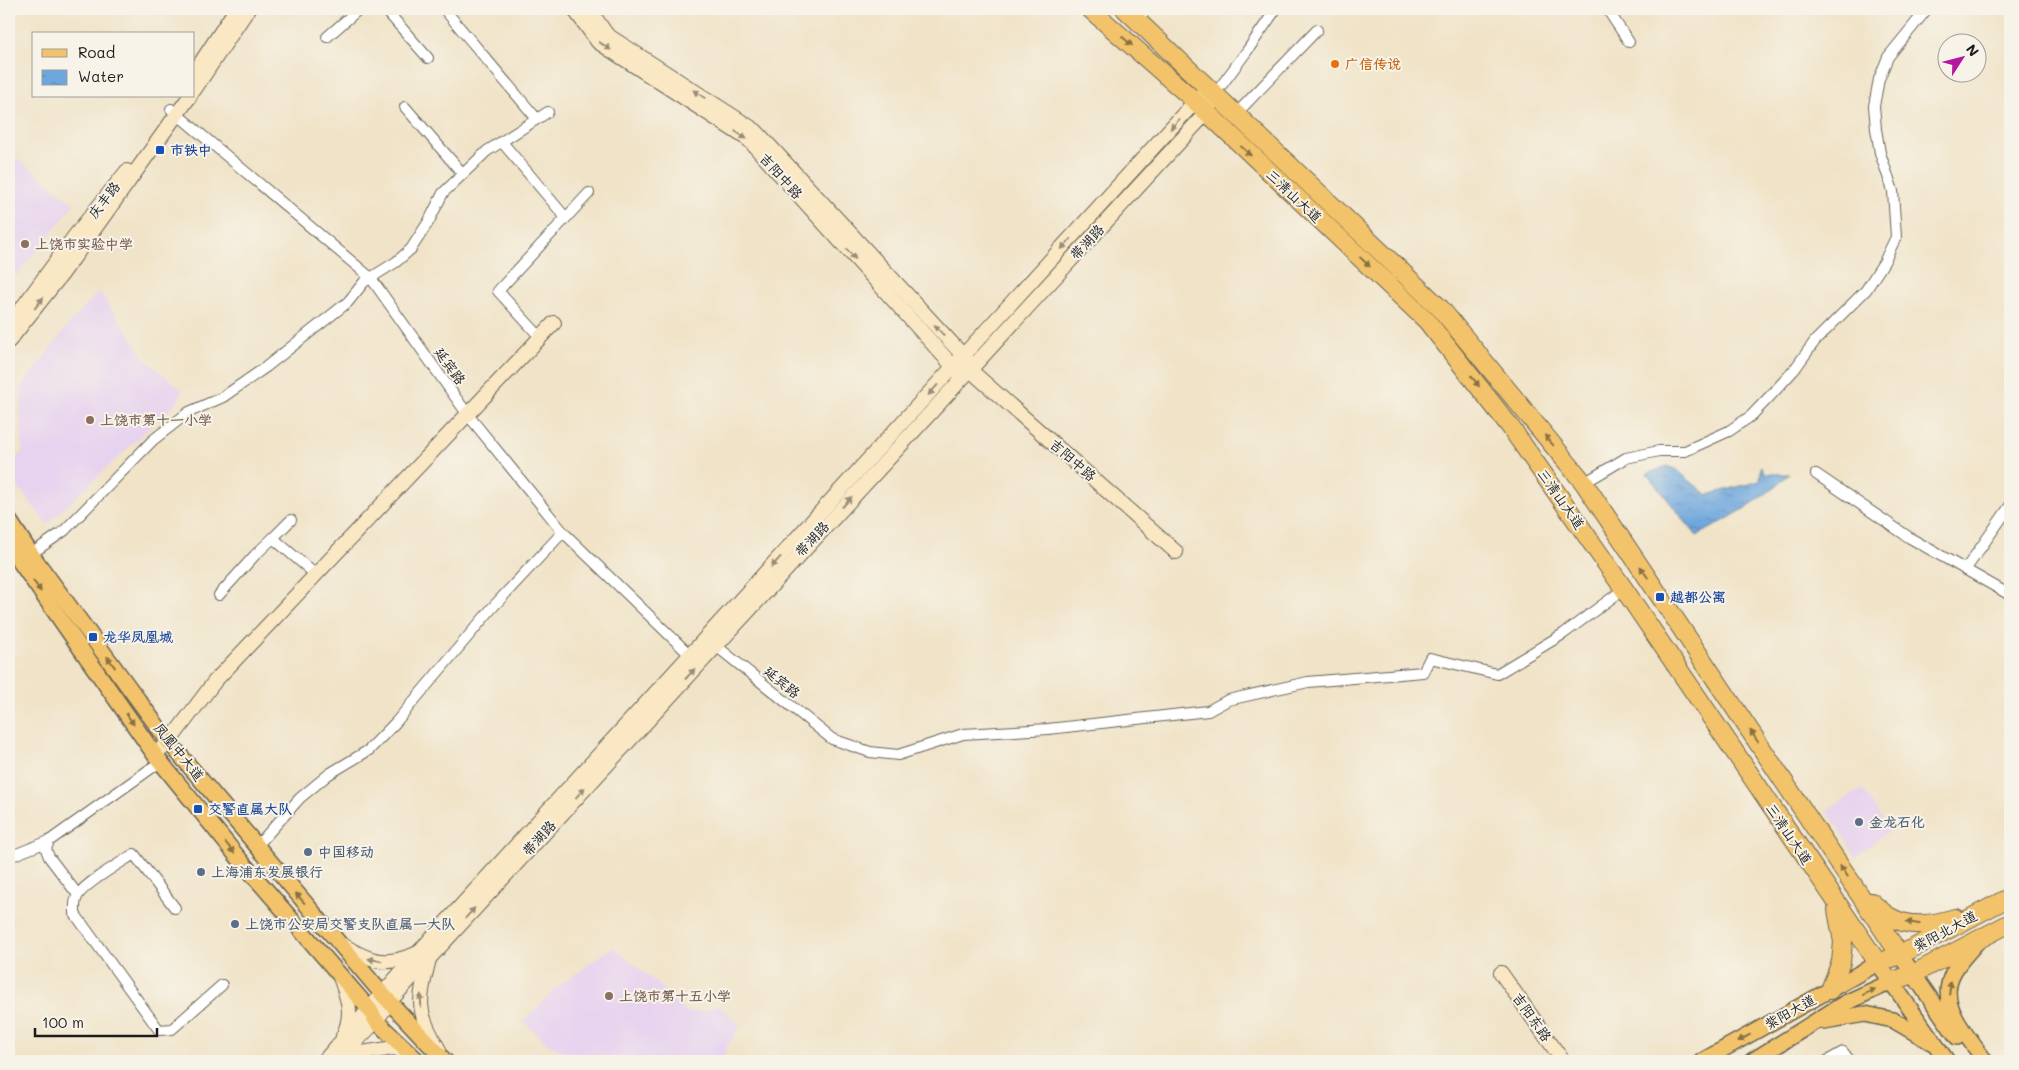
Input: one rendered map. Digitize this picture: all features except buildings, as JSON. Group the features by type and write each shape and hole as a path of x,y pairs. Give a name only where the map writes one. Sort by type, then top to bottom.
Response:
{"highway":[{"name":"三清山大道","path":"1090,9 1200,107 1427,321 1509,425 1624,589 1878,963"},
{"name":"三清山大道","path":"1125,9 1142,15 1211,91 1441,309 1584,483 1900,955"},
{"path":"1858,892 1890,917 1915,924 1932,924 1992,906 1997,919 1998,929"},
{"path":"1833,988 1843,942 1836,902"},
{"name":"紫阳北大道","path":"1878,963 1900,955 1992,906"},
{"name":"紫阳北大道","path":"1891,982 1912,974 1998,929"}],"main road":[{"path":"195,71 236,9"},
{"path":"195,88 248,9"},
{"name":"吉阳中路","path":"574,9 598,42 749,140 964,367 1176,552"},
{"name":"吉阳中路","path":"589,9 607,35 756,131 964,367"},
{"name":"带湖路","path":"423,956 715,645 1200,107 1211,91"},
{"name":"庆丰路","path":"9,326 74,238 174,112 178,98"},
{"path":"9,341 62,274 174,112 188,98"},
{"path":"157,758 215,681 554,323"},
{"name":"带湖路","path":"324,1061 339,1054 423,956 691,656 964,367"},
{"name":"凤凰中大道","path":"9,520 31,554 169,742 386,998 445,1061"},
{"name":"凤凰中大道","path":"9,546 157,758 241,861 340,977 373,1015 415,1057"},
{"path":"1984,1061 1958,1022 1949,1004 1949,984 1960,962 1998,929"},
{"path":"337,940 364,958 381,962 423,956 419,1001 425,1024 445,1061"},
{"name":"三清山大道","path":"1900,955 1974,1061"},
{"name":"三清山大道","path":"1878,963 1947,1061"},
{"name":"紫阳大道","path":"1702,1061 1878,963"},
{"name":"吉阳东路","path":"1501,973 1563,1061"},
{"path":"340,977 350,1004 348,1027 339,1054 394,1048 415,1057"},
{"name":"紫阳大道","path":"1752,1061 1845,1004 1891,982"},
{"path":"1833,988 1844,993 1845,1004"},
{"path":"1812,1024 1863,1014 1893,1020 1937,1046"}],"street":[{"path":"327,37 359,9"},
{"path":"385,9 428,58"},
{"path":"444,9 537,120"},
{"name":"带湖路","path":"1211,91 1247,52 1276,9"},
{"path":"1607,9 1629,42"},
{"path":"1584,483 1626,458 1659,451 1686,451 1729,431 1751,416 1794,370 1815,341 1866,290 1884,262 1896,237 1893,191 1880,153 1874,106 1879,79 1888,57 1927,9"},
{"path":"1236,114 1317,30"},
{"path":"404,108 463,174"},
{"name":"延宾路","path":"174,112 371,278 468,415 563,532 691,656"},
{"path":"31,554 64,531 153,440 189,412 223,398 266,367 348,302 364,282 396,262 411,249 429,221 443,193 486,151 548,112"},
{"path":"502,142 566,218"},
{"path":"541,338 498,291 589,193"},
{"path":"1816,474 1910,538 2010,595"},
{"path":"1965,570 2010,506"},
{"path":"219,595 255,555 291,520"},
{"path":"256,846 300,798 329,774 369,750 396,722 492,608 563,532"},
{"path":"273,538 316,575"},
{"name":"延宾路","path":"715,645 832,739 870,752 898,755 963,734 1048,729 1208,711 1228,700 1308,682 1423,672 1430,658 1497,674 1563,634 1624,589"},
{"path":"9,857 49,841 157,758"},
{"path":"49,841 46,849 49,857 78,895"},
{"path":"175,908 134,854 87,887 78,895 75,902 75,914 159,1030 172,1029 222,985"},
{"path":"1827,1061 1843,1052 1850,1061"}],"shaded area":[{"name":"上饶市实验中学","path":"9,152 74,204 9,285"},
{"name":"上饶市第十一小学","path":"99,291 147,361 182,390 178,401 47,524 9,475 9,464 22,452 21,388 65,329"},
{"path":"1862,789 1890,830 1856,856 1827,810"},
{"name":"上饶市第十五小学","path":"613,947 658,984 686,1012 701,1012 718,1005 741,1026 726,1048 722,1061 588,1061 551,1046 523,1022 556,988"}],"water":[{"path":"1667,466 1677,470 1707,495 1760,481 1761,466 1765,474 1789,474 1757,500 1697,536 1647,474"}],"place":[{"name":"广信传说","path":"1335,64"},
{"name":"市铁中","path":"160,150"},
{"name":"上饶市实验中学","path":"25,244"},
{"name":"上饶市第十一小学","path":"90,420"},
{"name":"越都公寓","path":"1660,597"},
{"name":"龙华凤凰城","path":"93,637"},
{"name":"交警直属大队","path":"198,809"},
{"name":"金龙石化","path":"1859,822"},
{"name":"中国移动","path":"308,852"},
{"name":"上海浦东发展银行","path":"201,872"},
{"name":"上饶市公安局交警支队直属一大队","path":"235,924"},
{"name":"上饶市第十五小学","path":"609,996"}]}
